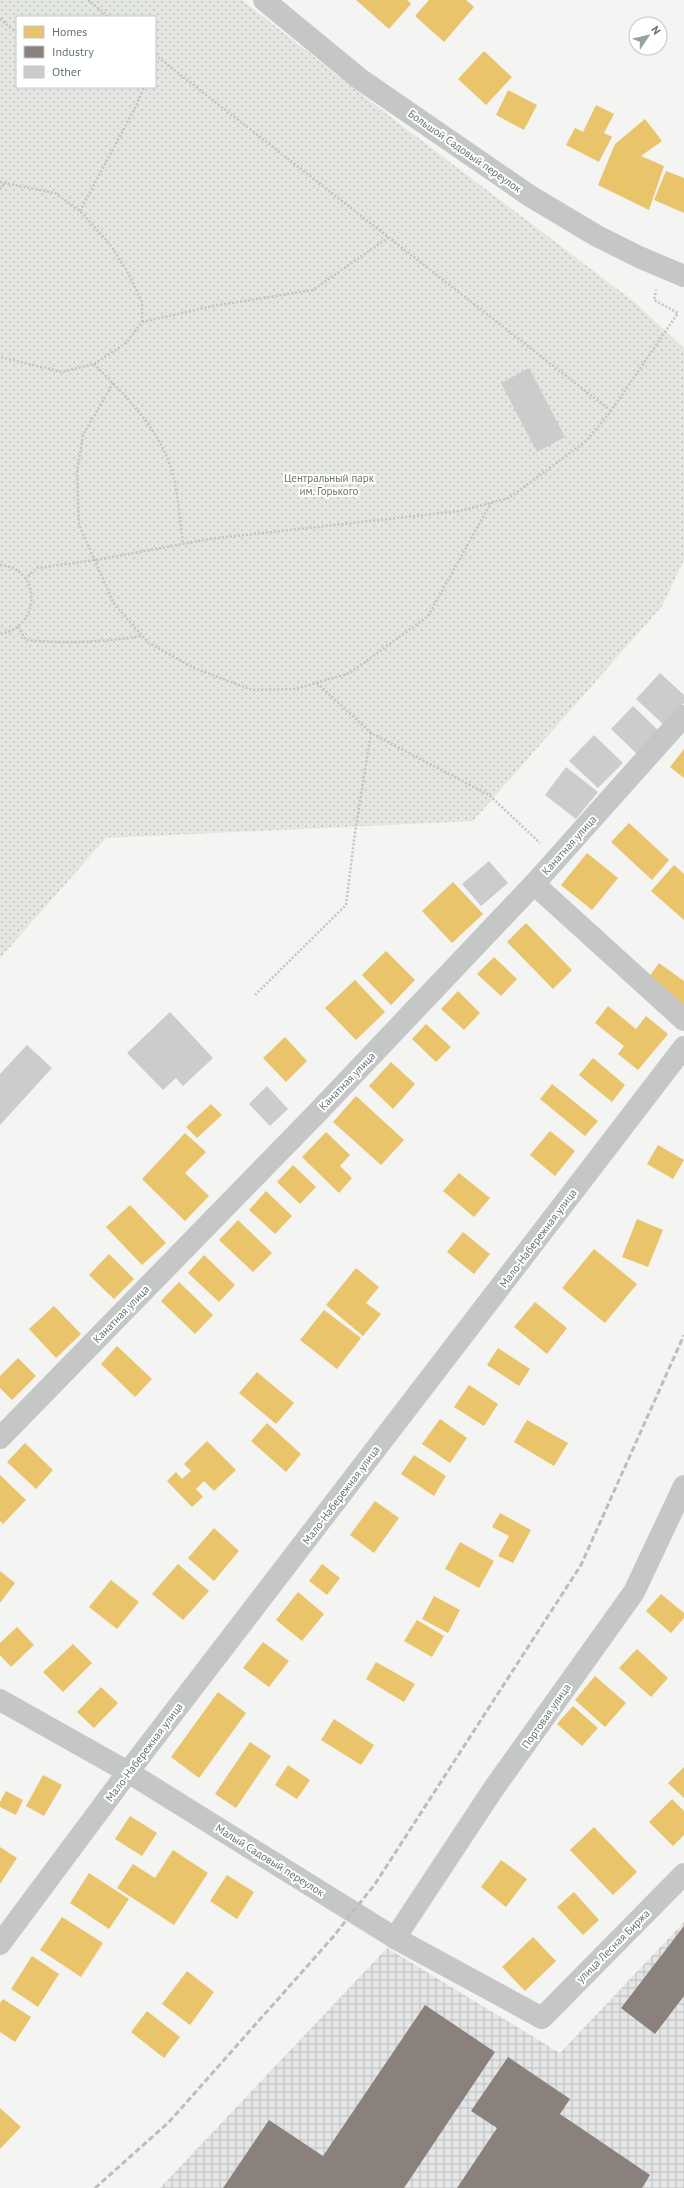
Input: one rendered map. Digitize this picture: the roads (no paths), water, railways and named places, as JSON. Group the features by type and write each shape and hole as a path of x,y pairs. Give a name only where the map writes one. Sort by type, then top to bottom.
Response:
{"street":[{"name":"Большой Садовый переулок","path":"264,0 360,79 530,196 597,236 684,276"},
{"name":"Канатная улица","path":"0,1438 316,1114 534,884 684,716"},
{"path":"534,884 684,1020"},
{"name":"Мало-Набережная улица","path":"0,1944 128,1772 684,1047"},
{"name":"Портовая улица","path":"395,1938 494,1788 634,1592 684,1486"},
{"name":"Малый Садовый переулок","path":"0,1700 128,1772 395,1938 542,2018"},
{"name":"улица Лесная Биржа","path":"542,2018 684,1874"}],"railway":[{"path":"95,2188 169,2122 333,1937 375,1884 581,1565 684,1335"}],"park label":[{"name":"Центральный парк им. Горького","path":"329,484"}]}
